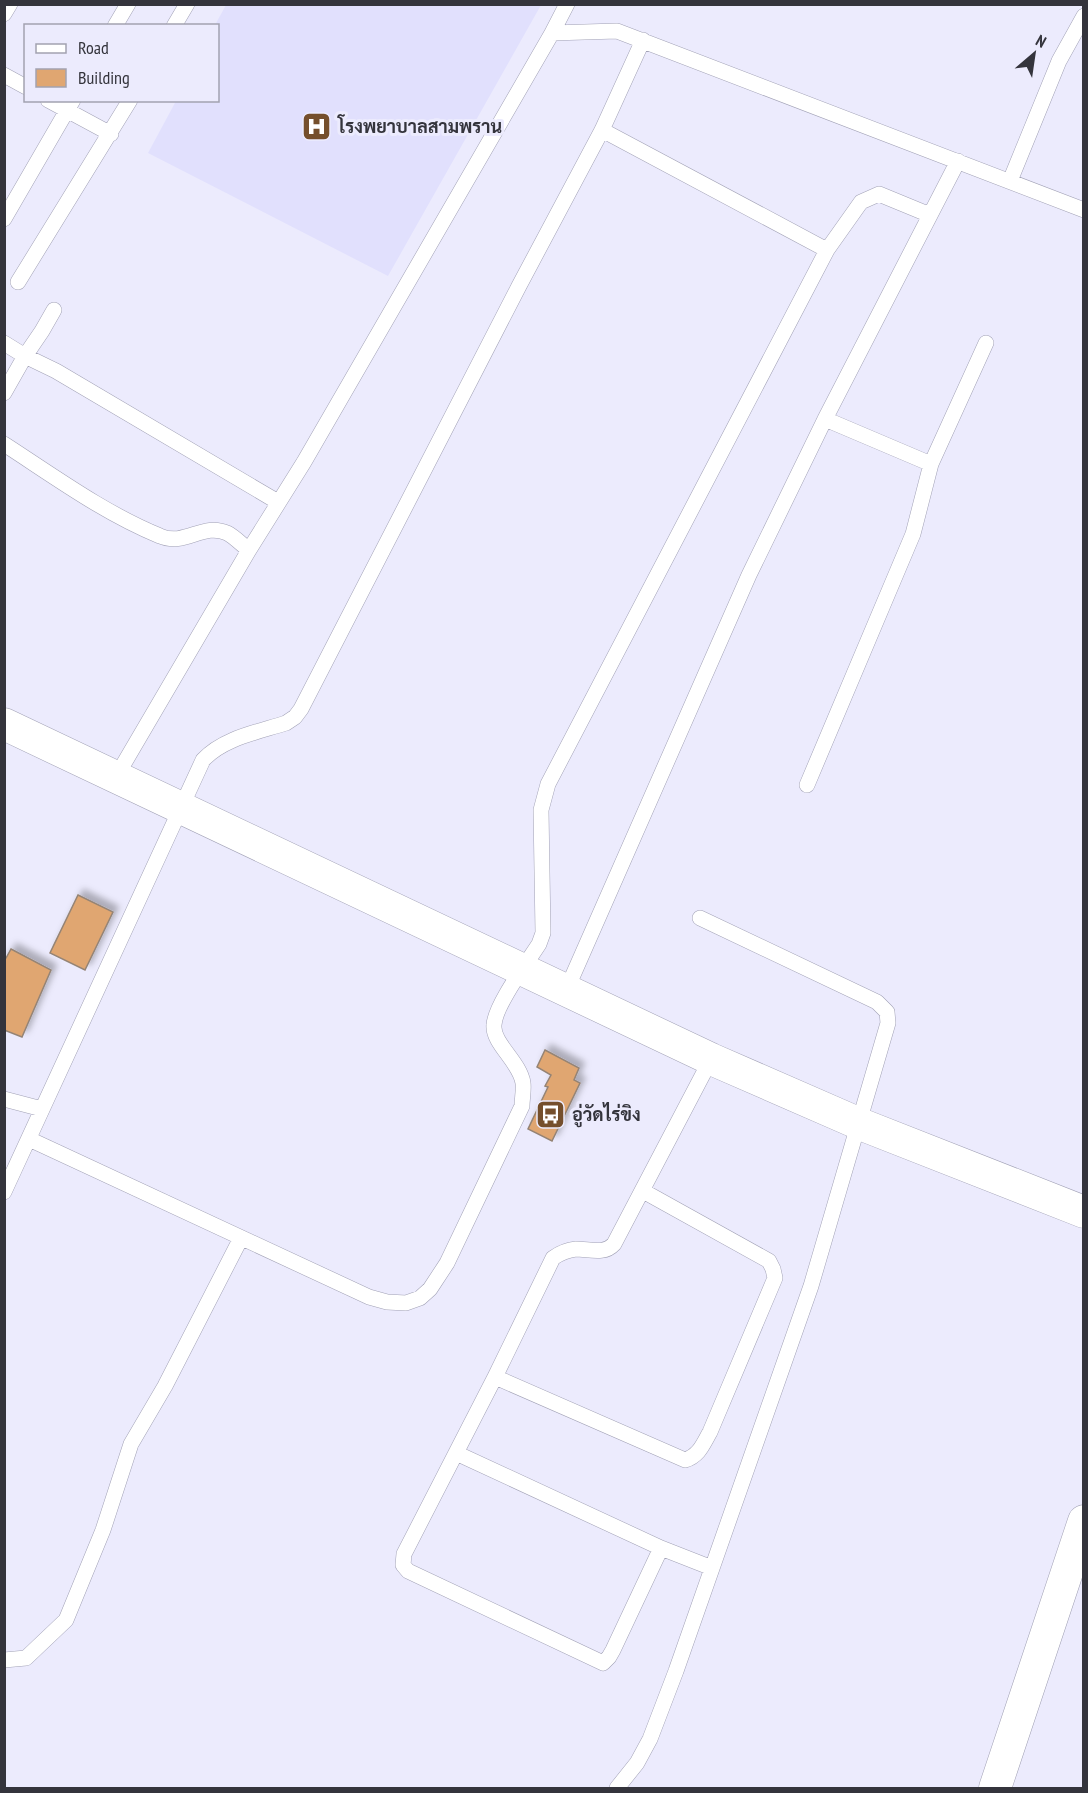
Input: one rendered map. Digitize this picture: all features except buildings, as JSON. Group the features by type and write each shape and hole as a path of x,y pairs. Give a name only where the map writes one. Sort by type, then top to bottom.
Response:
{"street":[{"path":"4,724 711,1059 913,1146 1083,1212"},
{"path":"995,1788 1083,1521"}],"lane":[{"path":"4,14 10,4"},
{"path":"117,24 128,4"},
{"path":"175,24 187,4"},
{"path":"116,777 249,550 304,462 567,4"},
{"path":"1010,181 1059,61 1083,16"},
{"path":"552,33 617,31 1083,210"},
{"path":"4,1192 203,760 222,744 286,723 301,709 602,130 644,40"},
{"path":"4,75 24,86"},
{"path":"18,282 129,102"},
{"path":"4,219 69,106 111,134"},
{"path":"602,130 827,250"},
{"path":"566,991 749,575 825,419 958,161"},
{"path":"29,1139 369,1297 387,1302 406,1303 420,1298 430,1289 447,1263 522,1106 523,1082 518,1067 497,1037 493,1026 500,1006 539,944 543,933 541,810 548,784 827,250 861,202 879,194 930,215"},
{"path":"4,393 54,310"},
{"path":"4,343 56,371 278,502"},
{"path":"807,785 913,534 931,464 986,343"},
{"path":"825,419 931,464"},
{"path":"4,444 102,509 162,537 182,539 216,529 229,534 249,550"},
{"path":"617,1788 637,1763 650,1739 676,1671 865,1126 888,1023 887,1012 883,1006 700,918"},
{"path":"661,1548 609,1658 603,1663 408,1571 403,1565 404,1554 553,1258 562,1252 574,1249 603,1251 610,1249 644,1191 711,1059"},
{"path":"4,1099 42,1109"},
{"path":"495,1377 685,1460 699,1452 710,1432 775,1278 769,1262 644,1191"},
{"path":"4,1660 26,1658 66,1620 103,1530 131,1444 165,1386 241,1238"},
{"path":"456,1453 661,1548 712,1568"}],"shaded area":[{"name":"โรงพยาบาลสามพราน","path":"226,5 541,5 388,276 148,153 175,102 219,102 219,24 216,24"}],"place":[{"name":"โรงพยาบาลสามพราน","path":"317,127"},
{"name":"อู่วัดไร่ขิง","path":"551,1115"}]}
